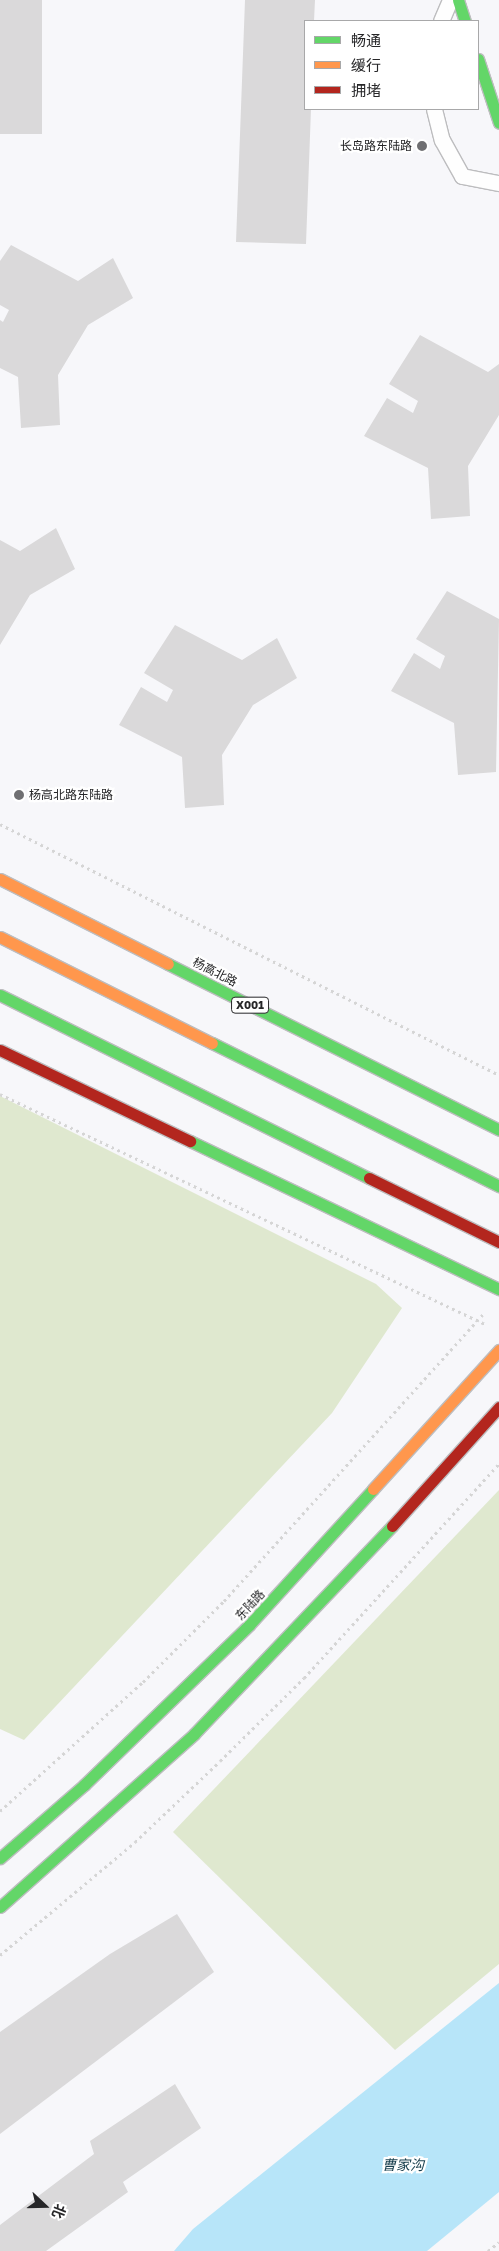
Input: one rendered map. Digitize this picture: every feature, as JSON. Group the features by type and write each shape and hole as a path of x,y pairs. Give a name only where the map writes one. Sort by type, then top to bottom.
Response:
{"main road":[{"path":"458,0 465,20"},
{"path":"479,62 499,122"},
{"name":"杨高北路","path":"0,880 499,1130"},
{"path":"0,937 499,1186"},
{"path":"0,995 499,1242"},
{"path":"0,1050 499,1289"},
{"name":"东陆路","path":"0,1858 84,1785 250,1625 499,1350"},
{"path":"0,1907 109,1814 242,1686 499,1407"}],"lane":[{"path":"441,20 450,0"},
{"path":"434,110 442,140 462,176 499,183"}],"path":[{"path":"0,824 499,1075"},
{"path":"0,1094 492,1327"},
{"path":"0,1811 136,1688 224,1600 478,1321 488,1307"},
{"path":"0,1955 135,1842 220,1762 304,1678 499,1464"},
{"path":"488,2251 499,2242"}],"green space":[{"path":"0,1096 376,1284 402,1308 332,1413 24,1740 0,1729"},
{"path":"499,1490 499,1964 395,2050 173,1832"}],"water":[{"name":"曹家沟","path":"499,1983 499,2192 427,2251 174,2251 193,2229"}],"building":[{"path":"0,0 42,0 42,134 0,134"},
{"path":"245,0 315,0 314,20 304,20 304,110 311,110 306,244 236,242"},
{"path":"11,245 78,281 113,258 133,298 88,325 58,375 60,425 21,428 18,377 0,368 0,320 3,322 9,310 0,305 0,261"},
{"path":"420,335 488,372 499,364 499,415 468,466 470,516 431,519 428,468 364,436 387,398 413,413 418,401 389,384"},
{"path":"56,528 75,569 30,595 0,645 0,540 20,551"},
{"path":"447,591 499,619 496,772 458,775 454,723 391,691 414,653 440,669 445,656 416,639"},
{"path":"175,625 242,660 277,638 297,678 253,705 222,755 224,805 185,808 182,757 119,725 141,687 167,702 173,690 144,673"},
{"path":"177,1914 214,1972 0,2134 0,2032 110,1954"},
{"path":"175,2084 201,2128 123,2182 128,2192 46,2251 0,2251 0,2225 94,2154 90,2141"}],"traffic: fast":[{"path":"458,0 465,20"},
{"path":"479,62 499,123"},
{"path":"168,964 499,1130"},
{"path":"0,995 369,1178"},
{"path":"212,1043 499,1186"},
{"path":"190,1141 499,1289"},
{"path":"0,1858 84,1785 249,1625 373,1489"},
{"path":"0,1907 194,1734 392,1526"}],"traffic: slow":[{"path":"0,879 168,964"},
{"path":"0,937 212,1043"},
{"path":"373,1489 499,1350"}],"traffic: jam":[{"path":"0,1050 190,1141"},
{"path":"369,1178 499,1242"},
{"path":"392,1526 499,1407"}],"place":[{"name":"长岛路东陆路","path":"422,146"},
{"name":"杨高北路东陆路","path":"19,795"}]}
